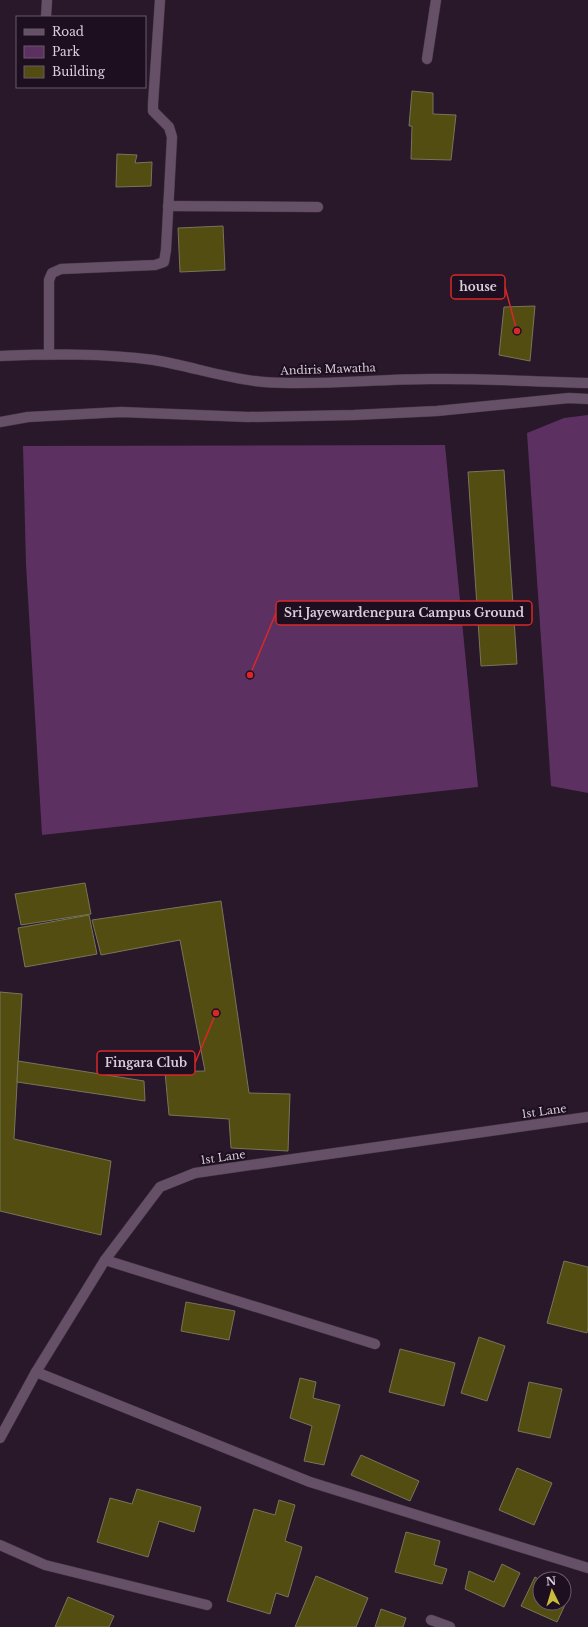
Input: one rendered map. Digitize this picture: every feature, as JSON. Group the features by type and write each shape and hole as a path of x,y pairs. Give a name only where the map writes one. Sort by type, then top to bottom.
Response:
{"street":[{"path":"46,16 47,0"},
{"path":"49,354 49,280 52,272 61,269 155,265 164,262 166,250 172,137 169,127 153,111 160,0"},
{"path":"427,59 436,0"},
{"path":"168,206 318,207"},
{"name":"Andiris Mawatha","path":"0,356 101,354 156,361 233,378 296,384 366,380 432,379 588,384"},
{"path":"0,422 28,417 121,412 248,417 354,415 437,411 569,398 588,399"},
{"name":"1st Lane","path":"0,1438 36,1372 104,1260 160,1187 195,1173 588,1117"},
{"path":"104,1260 375,1344"},
{"path":"36,1372 310,1482 588,1568"},
{"path":"0,1545 45,1565 207,1605"},
{"path":"431,1620 450,1627"}],"green space":[{"path":"588,415 588,793 551,786 527,433 564,418"},
{"path":"445,445 478,787 42,835 26,564 23,446"}],"building":[{"path":"412,91 433,93 433,114 456,115 451,160 411,159 412,126 409,126"},
{"path":"117,154 137,155 135,163 152,162 151,186 116,187"},
{"path":"223,226 225,270 180,272 178,228"},
{"path":"535,306 530,361 499,355 504,307"},
{"path":"504,470 517,664 481,666 468,472"},
{"path":"85,883 91,914 21,925 15,894"},
{"path":"221,901 249,1093 290,1094 288,1151 231,1148 229,1119 169,1115 165,1072 205,1071 180,940 101,955 92,920"},
{"path":"89,915 97,954 25,967 18,928"},
{"path":"0,992 22,994 14,1139 111,1161 101,1235 0,1211"},
{"path":"18,1061 144,1081 145,1101 17,1082"},
{"path":"564,1261 588,1267 587,1333 547,1323"},
{"path":"186,1302 235,1311 229,1340 181,1331"},
{"path":"479,1337 505,1346 487,1401 461,1393"},
{"path":"400,1349 455,1363 444,1406 389,1392"},
{"path":"300,1378 316,1382 313,1398 340,1405 324,1465 304,1461 312,1426 290,1418"},
{"path":"529,1382 562,1389 550,1438 518,1431"},
{"path":"361,1455 419,1481 410,1501 351,1475"},
{"path":"517,1468 552,1483 534,1525 499,1510"},
{"path":"137,1489 201,1507 194,1532 159,1521 148,1557 97,1542 110,1498 132,1504"},
{"path":"279,1500 295,1505 285,1541 302,1547 288,1597 276,1593 270,1614 227,1601 254,1509 275,1515"},
{"path":"406,1532 440,1541 434,1565 447,1569 442,1584 395,1572"},
{"path":"502,1564 520,1573 504,1607 465,1589 469,1571 494,1582"},
{"path":"316,1576 368,1598 356,1627 295,1627"},
{"path":"532,1583 532,1611 521,1606"},
{"path":"68,1597 114,1616 109,1627 55,1627"},
{"path":"381,1609 406,1618 403,1627 375,1627"},
{"path":"532,1611 562,1611 557,1622"}],"place":[{"name":"house","path":"517,331"},
{"name":"Sri Jayewardenepura Campus Ground","path":"250,675"},
{"name":"Fingara Club","path":"216,1013"}]}
